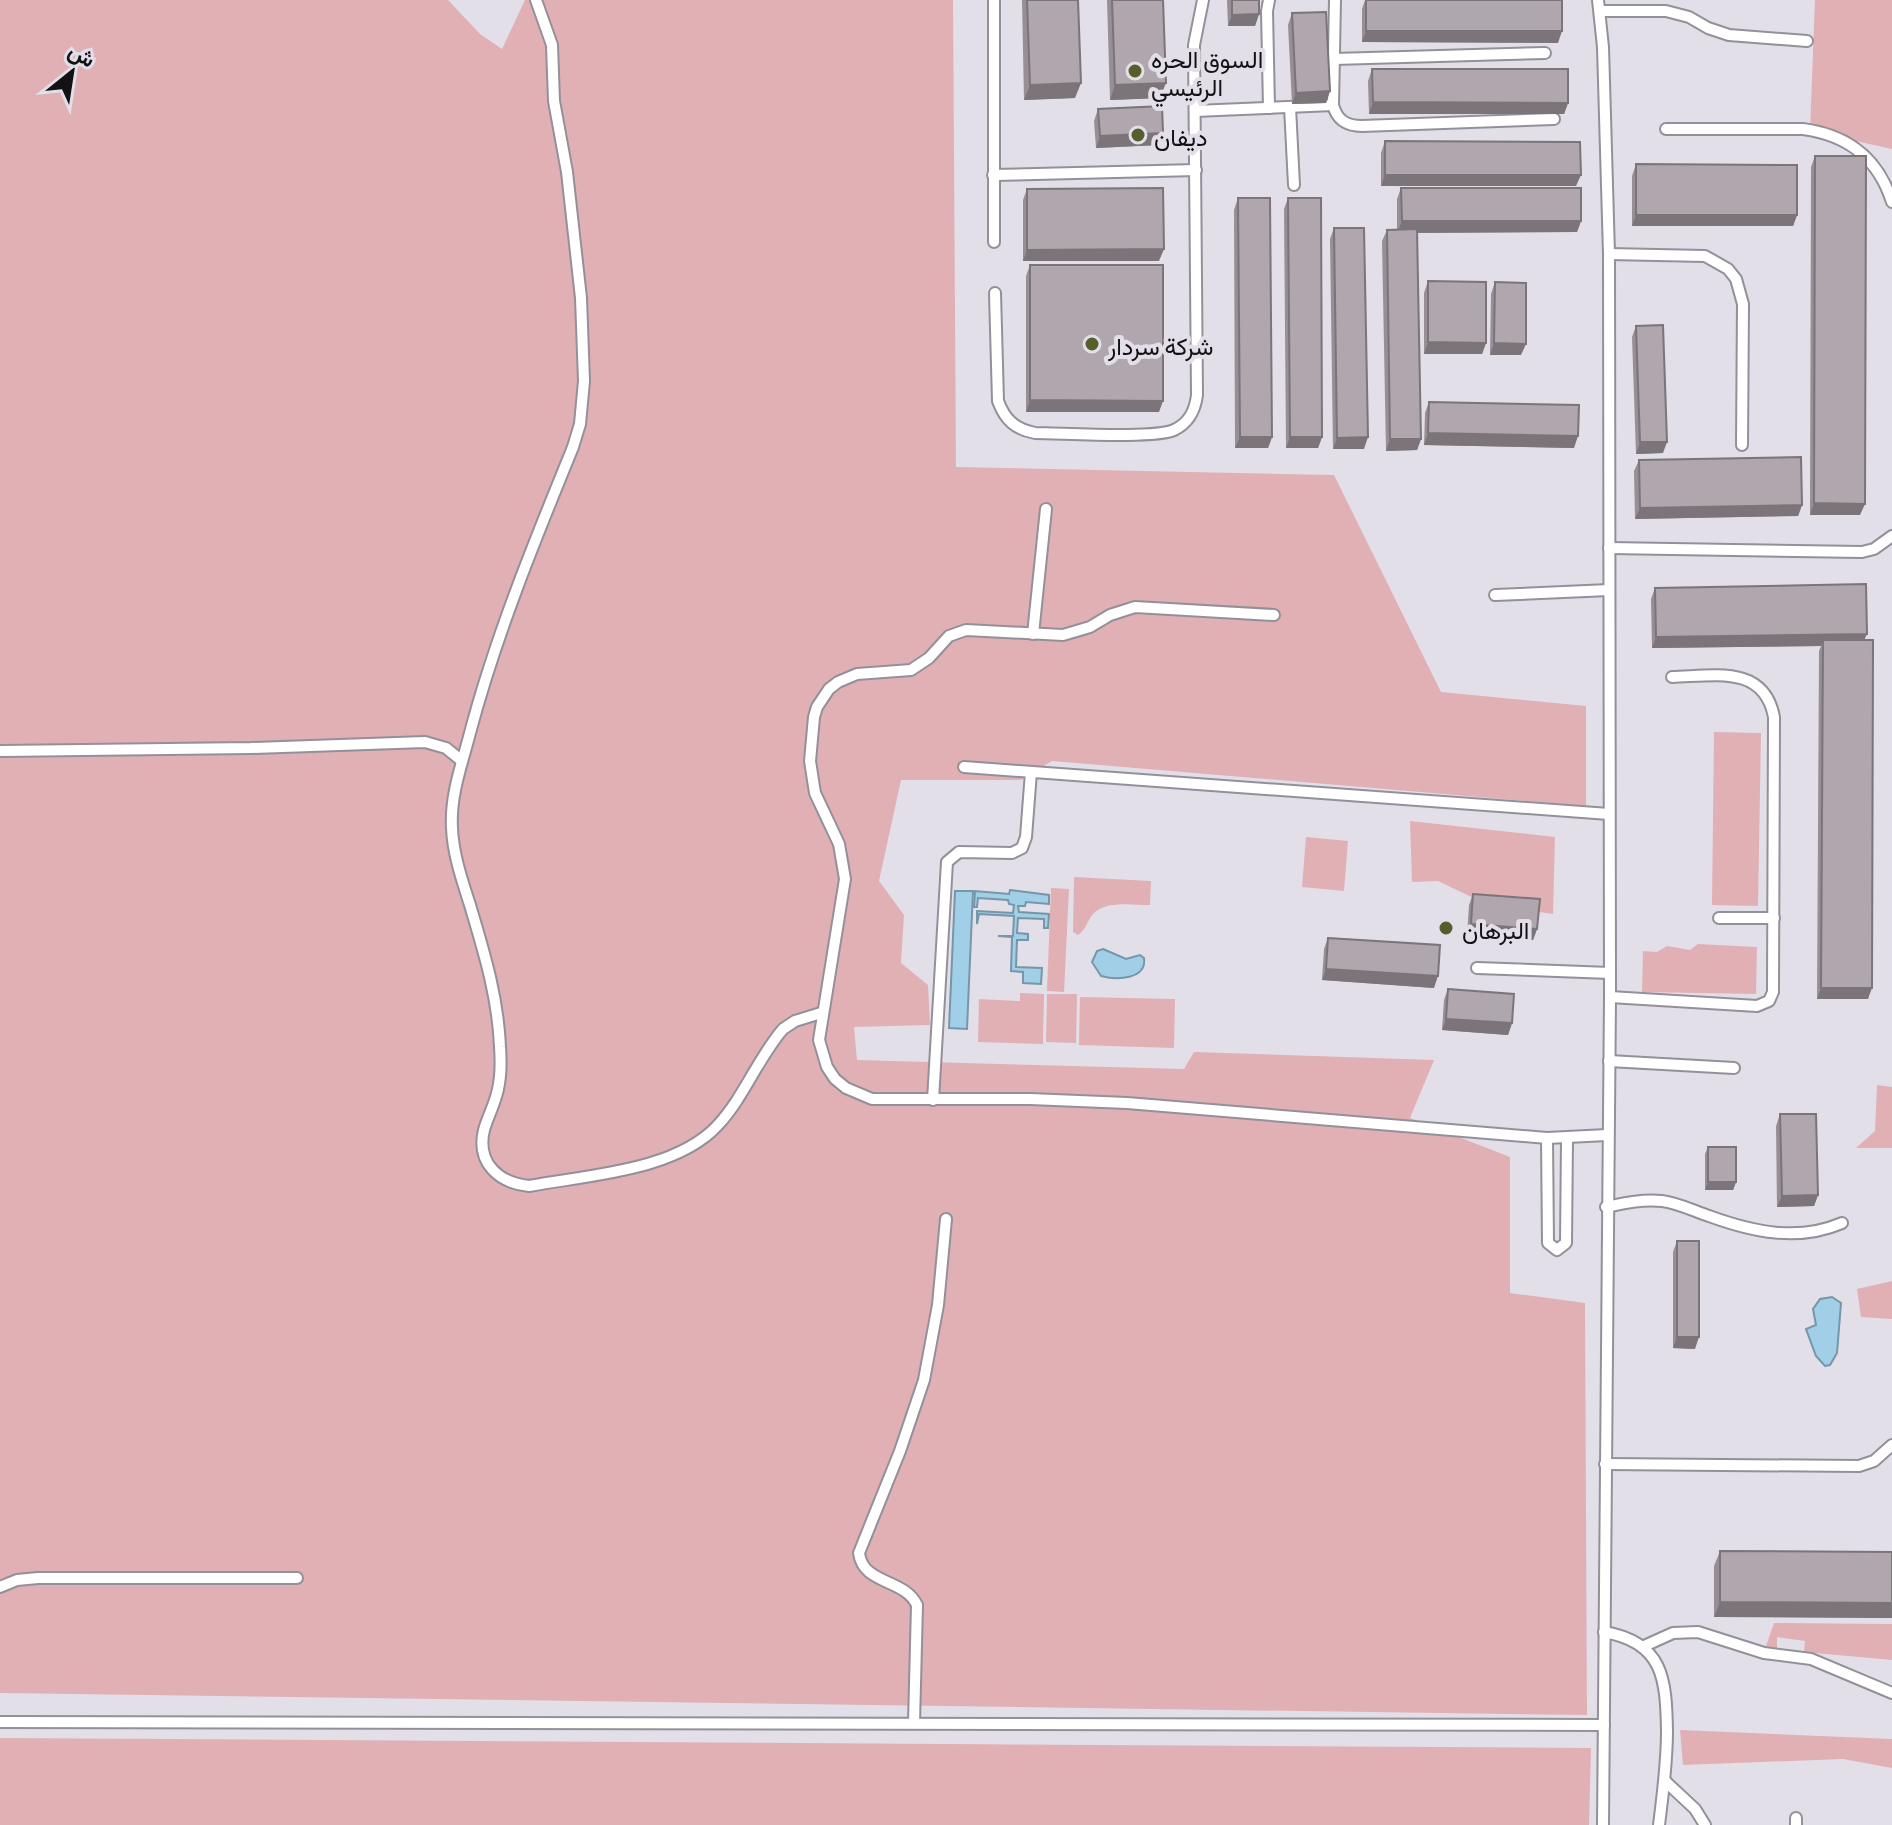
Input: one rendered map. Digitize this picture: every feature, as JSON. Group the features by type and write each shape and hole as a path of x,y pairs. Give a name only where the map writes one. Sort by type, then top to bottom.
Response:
{"lane":[{"path":"536,0 552,45 554,101 575,235 582,329 583,402 573,447 495,647 454,797 452,828 456,859 497,1006 501,1060 498,1087 482,1141 484,1156 490,1169 501,1179 515,1185 529,1186 651,1164 689,1150 720,1124 783,1029 795,1021 821,1013"},
{"path":"994,0 994,242"},
{"path":"995,293 998,401 1002,413 1022,430 1035,433 1157,434 1177,429 1192,415 1197,395 1194,45 1203,0"},
{"path":"1269,0 1269,108"},
{"path":"1335,0 1333,105 1340,119 1354,126 1554,119"},
{"path":"1603,1825 1610,997 1609,254 1599,5 1666,11 1689,17 1729,35 1807,41"},
{"path":"1334,59 1545,53"},
{"path":"1195,111 1333,105"},
{"path":"1290,107 1294,185"},
{"path":"1666,129 1803,129 1823,132 1842,139 1867,157 1885,182 1892,202"},
{"path":"993,175 1196,170"},
{"path":"1609,254 1705,256 1717,261 1736,279 1743,304 1742,445"},
{"path":"1033,634 1046,509"},
{"path":"1609,548 1862,552 1874,549 1892,536"},
{"path":"1495,595 1609,590"},
{"path":"1274,615 1135,607 1063,635 975,629 958,632 941,642 929,658 911,670 857,674 838,682 817,707 810,744 811,777 821,810 839,844 845,879 819,1040 821,1054 835,1079 846,1088 872,1099 1115,1102 1547,1138 1607,1135"},
{"path":"1610,997 1757,1006 1766,1004 1773,992 1772,705 1757,685 1746,679 1734,676 1672,677"},
{"path":"0,751 425,742 446,748 462,761"},
{"path":"964,767 1609,814"},
{"path":"933,1100 947,862 959,852 1012,853 1022,848 1026,837 1031,772"},
{"path":"1719,918 1774,918"},
{"path":"1477,968 1610,973"},
{"path":"1609,1061 1734,1068"},
{"path":"1547,1138 1548,1243 1557,1250 1566,1243 1567,1139"},
{"path":"1606,1207 1629,1202 1661,1201 1738,1226 1786,1234 1815,1233 1842,1223"},
{"path":"914,1723 917,1605 909,1592 863,1567 859,1553 924,1380 938,1305 946,1219"},
{"path":"1605,1464 1859,1466 1874,1461 1892,1445"},
{"path":"0,1587 17,1580 38,1578 297,1578"},
{"path":"1604,1632 1618,1634 1642,1647 1652,1656 1665,1680 1665,1781 1659,1825"},
{"path":"1642,1647 1673,1633 1698,1632 1764,1653 1811,1659 1892,1693"},
{"path":"0,1722 1604,1725"},
{"path":"1665,1781 1695,1809 1705,1825"}],"shaded area":[{"path":"0,0 448,0 480,34 502,49 525,0 953,0 956,467 1334,475 1441,692 1586,706 1586,806 1052,761 1021,780 901,780 879,881 904,915 901,963 928,985 930,1025 854,1027 857,1060 1184,1069 1194,1052 1434,1060 1410,1118 1510,1157 1510,1293 1585,1303 1587,1715 0,1693"},
{"path":"1815,0 1892,0 1892,149 1810,131"},
{"path":"1714,732 1761,733 1758,906 1712,905"},
{"path":"1410,821 1555,837 1553,914 1486,904 1438,881 1412,882"},
{"path":"1306,837 1348,841 1344,891 1302,887"},
{"path":"1074,877 1151,881 1150,905 1105,907 1093,914 1078,935 1073,932"},
{"path":"1051,888 1069,889 1064,992 1047,991"},
{"path":"1698,944 1757,947 1756,994 1642,992 1643,951 1657,952 1667,946 1690,950"},
{"path":"1020,993 1044,994 1043,1044 978,1042 979,999 1020,1001"},
{"path":"1047,994 1077,994 1076,1043 1046,1042"},
{"path":"1080,997 1175,999 1174,1048 1079,1045"},
{"path":"1877,1085 1892,1087 1892,1148 1856,1148 1875,1131"},
{"path":"1892,1281 1892,1319 1861,1317 1857,1289"},
{"path":"1774,1623 1892,1624 1892,1660 1804,1652 1805,1641 1777,1637 1777,1652 1766,1646"},
{"path":"1680,1730 1892,1739 1892,1768 1843,1759 1683,1765"},
{"path":"0,1738 1591,1748 1589,1825 0,1825"}],"water":[{"path":"1010,890 1049,895 1049,904 1026,902 1025,906 1018,906 1019,912 1049,914 1048,928 1044,928 1044,919 1018,918 1017,933 1028,934 1028,940 1017,940 1016,967 1042,968 1041,984 1023,983 1023,972 1011,971 1012,937 998,936 1013,936 1014,916 979,914 977,924 977,911 1013,913 1014,905 1009,904 1008,900 978,898 977,907 974,907 975,891 1009,894"},
{"path":"955,891 973,891 967,1029 949,1028"},
{"path":"1103,949 1126,959 1140,955 1144,958 1144,965 1141,971 1129,977 1101,976 1092,962 1097,951"},
{"path":"1832,1297 1841,1303 1837,1353 1830,1365 1825,1366 1816,1356 1806,1329 1816,1325 1813,1309 1820,1299"}],"building":[{"path":"1027,0 1078,0 1081,83 1030,85"},
{"path":"1112,0 1163,0 1166,83 1115,85"},
{"path":"1232,0 1259,0 1259,14 1232,15"},
{"path":"1366,0 1562,0 1562,31 1366,31"},
{"path":"1326,12 1330,91 1296,93 1292,13"},
{"path":"1372,69 1568,69 1568,103 1373,102"},
{"path":"1162,106 1163,133 1100,136 1098,109"},
{"path":"1385,141 1580,142 1581,175 1385,175"},
{"path":"1815,156 1866,156 1865,504 1814,503"},
{"path":"1636,164 1797,165 1797,215 1636,215"},
{"path":"1163,188 1164,249 1027,250 1027,189"},
{"path":"1401,188 1581,188 1581,221 1402,221"},
{"path":"1238,198 1270,198 1272,437 1240,437"},
{"path":"1288,198 1321,198 1322,437 1290,437"},
{"path":"1334,228 1364,228 1368,437 1337,438"},
{"path":"1417,229 1421,439 1390,439 1387,230"},
{"name":"شركة سردار","path":"1030,265 1163,265 1163,401 1030,400"},
{"path":"1428,281 1486,282 1486,343 1428,342"},
{"path":"1495,282 1526,283 1526,344 1494,343"},
{"path":"1663,325 1667,442 1640,442 1636,326"},
{"path":"1429,402 1579,405 1578,436 1428,433"},
{"path":"1801,457 1802,505 1640,508 1639,460"},
{"path":"1866,584 1867,634 1656,637 1655,588"},
{"path":"1823,640 1873,640 1872,988 1821,988"},
{"path":"1473,894 1540,899 1537,929 1471,924"},
{"path":"1328,938 1440,945 1438,976 1326,969"},
{"path":"1448,989 1514,994 1512,1023 1446,1019"},
{"path":"1780,1114 1816,1114 1818,1195 1782,1196"},
{"path":"1708,1147 1736,1147 1736,1182 1708,1182"},
{"path":"1677,1241 1699,1241 1699,1337 1677,1337"},
{"path":"1720,1551 1892,1552 1892,1603 1720,1602"}],"place":[{"name":"السوق الحره الرئيسي","path":"1135,71"},
{"name":"ديفان","path":"1138,135"},
{"name":"شركة سردار","path":"1092,344"},
{"name":"البرهان","path":"1446,928"}]}
